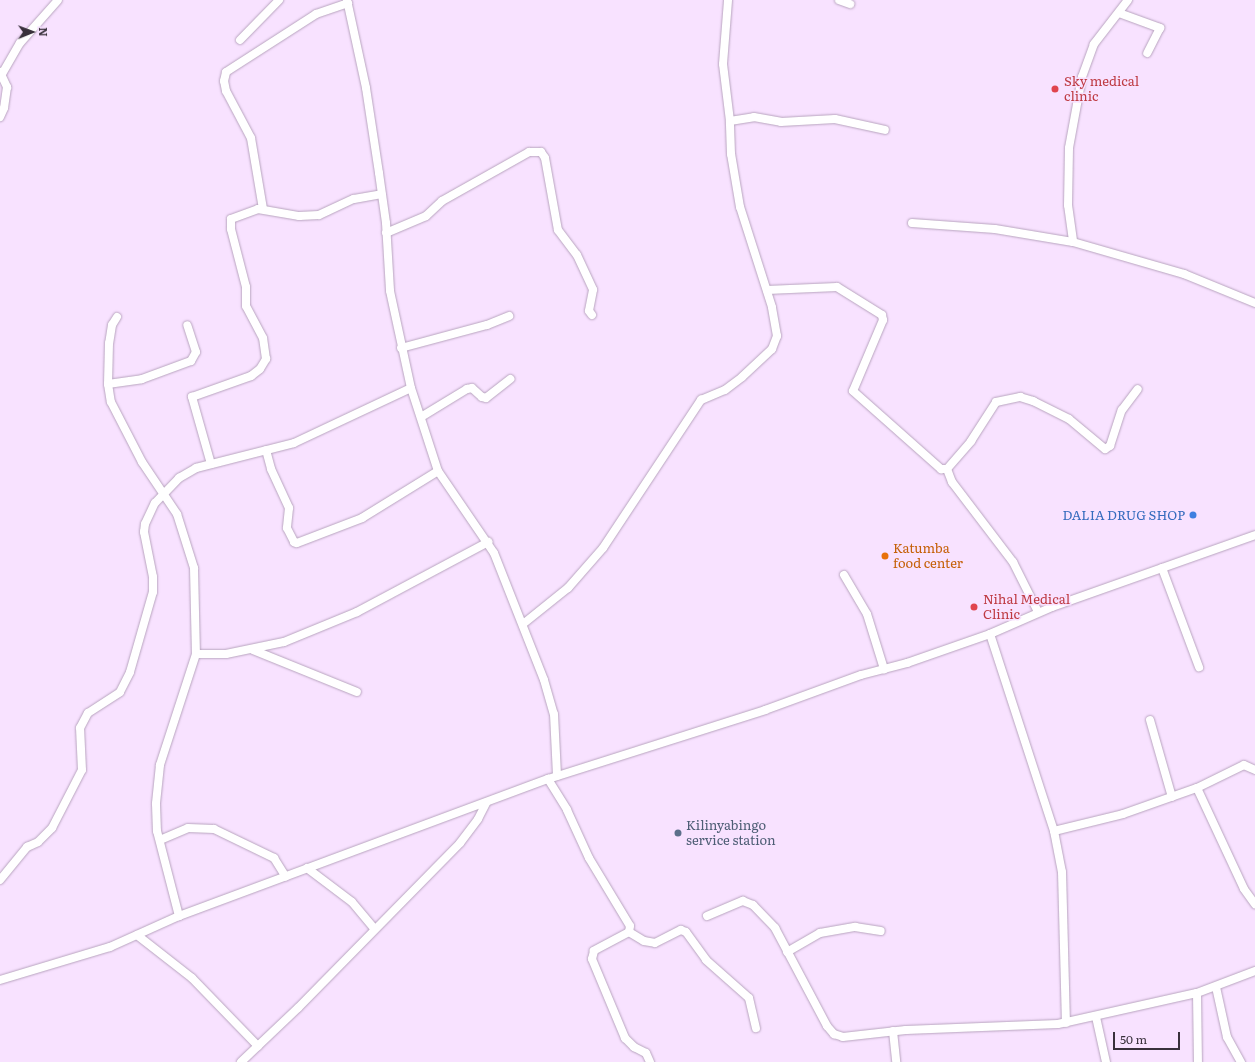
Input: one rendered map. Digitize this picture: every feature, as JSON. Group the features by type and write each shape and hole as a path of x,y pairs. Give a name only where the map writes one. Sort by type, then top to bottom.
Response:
{"street":[{"path":"0,117 4,108 6,87 1,73 20,43 58,0"},
{"path":"240,40 279,0"},
{"path":"523,624 568,588 603,548 701,400 725,390 772,349 777,336 776,321 740,207 730,154 730,121 723,64 728,0"},
{"path":"839,0 850,4"},
{"path":"1073,242 1068,205 1069,148 1082,77 1094,44 1128,0"},
{"path":"263,209 250,138 226,91 224,81 226,72 316,14 348,2 366,88 382,194 390,292 401,348 411,388 438,471 458,504 488,542 523,624 554,714 557,776"},
{"path":"1119,13 1160,28 1147,54"},
{"path":"730,121 754,117 780,122 835,119 885,130"},
{"path":"386,233 426,216 442,201 529,152 541,152 545,158 558,230 577,255 593,290 589,311 592,315"},
{"path":"211,464 192,397 251,376 260,370 266,359 263,338 246,306 246,287 230,224 234,217 263,209 299,216 318,215 359,198 382,194"},
{"path":"912,223 995,229 1073,242 1184,274 1255,303"},
{"path":"767,290 837,287 878,311 883,320 853,391 941,469 947,469"},
{"path":"401,348 487,325 509,316"},
{"path":"117,317 112,325 109,343 108,384 118,419 142,462 177,514 194,568 196,654 160,765 156,804 160,840 179,916"},
{"path":"108,384 142,379 191,361 196,352 187,325"},
{"path":"421,417 467,389 472,388 482,397 486,398 510,379"},
{"path":"0,880 27,847 43,838 52,828 82,770 80,728 88,713 120,692 130,672 153,592 153,577 144,532 145,524 155,503 179,478 196,468 266,450 282,448 411,388"},
{"path":"947,469 971,440 996,402 1020,397 1033,401 1069,419 1105,449 1110,446 1122,410 1138,389"},
{"path":"266,450 271,469 289,508 288,528 294,542 297,543 362,518 438,471"},
{"path":"947,469 952,482 1013,562 1038,612"},
{"path":"0,980 110,947 179,916 548,779 990,634 1038,612 1255,535"},
{"path":"196,654 219,655 253,650 284,642 347,617 488,542"},
{"path":"1162,568 1199,667"},
{"path":"844,575 867,614 884,669"},
{"path":"990,634 1054,831 1062,872 1066,1023"},
{"path":"253,650 357,692"},
{"path":"1150,720 1172,797"},
{"path":"1054,831 1123,814 1172,797 1197,788 1244,765 1255,770"},
{"path":"548,779 567,810 589,858 630,926 629,932"},
{"path":"1197,788 1244,889 1255,904"},
{"path":"241,1062 460,843 478,819 486,803"},
{"path":"160,840 195,827 214,829 274,858 286,876"},
{"path":"307,868 352,902 375,929"},
{"path":"707,916 743,901 750,902 775,928 827,1026 834,1034 848,1037 893,1031 952,1027 1032,1027 1066,1023 1216,988 1255,971"},
{"path":"787,952 820,933 855,927 881,931"},
{"path":"629,932 644,941 655,943 681,930 686,932 706,960 749,998 756,1028"},
{"path":"629,932 594,951 592,959 625,1038 634,1047 646,1053 650,1062"},
{"path":"137,935 192,978 258,1046"},
{"path":"1216,988 1227,1037 1242,1062"},
{"path":"1197,993 1198,1062"},
{"path":"1096,1017 1106,1062"},
{"path":"893,1031 896,1062"}],"place":[{"name":"Sky medical clinic","path":"1055,89"},
{"name":"DALIA DRUG SHOP","path":"1193,515"},
{"name":"Katumba food center","path":"885,556"},
{"name":"Nihal Medical Clinic","path":"974,607"},
{"name":"Kilinyabingo service station","path":"678,833"}]}
